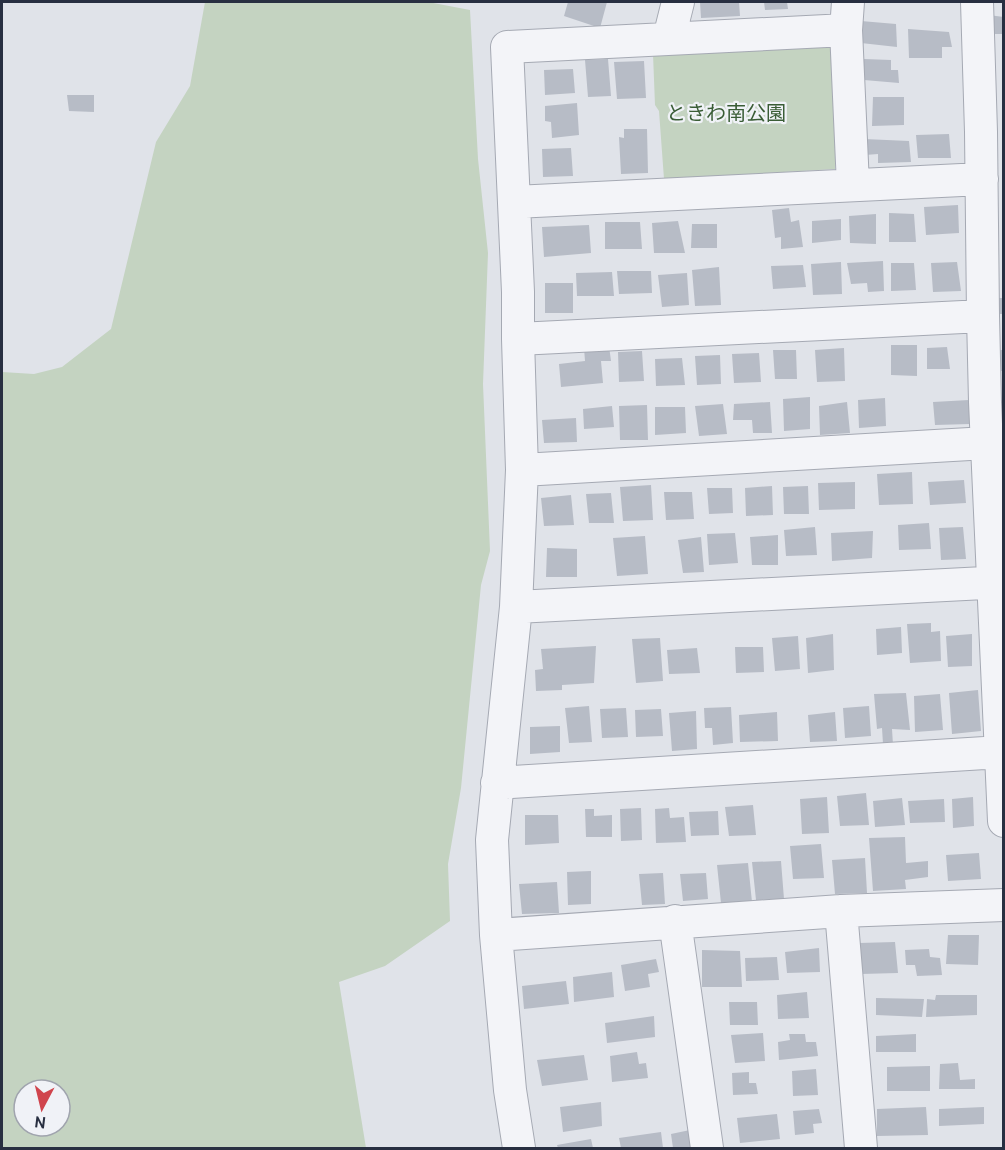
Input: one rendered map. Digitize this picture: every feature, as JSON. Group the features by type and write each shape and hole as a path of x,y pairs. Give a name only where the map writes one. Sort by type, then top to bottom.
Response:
{"street":[{"path":"669,38 678,2"},
{"path":"976,2 992,132 982,178 993,264 983,316 994,401 987,443 998,582 1004,821"},
{"path":"519,1149 510,1090 496,934 492,840 516,607 522,470 515,202 507,47 669,38 847,16 853,184"},
{"path":"515,202 982,178"},
{"path":"518,339 983,316"},
{"path":"522,470 987,443"},
{"path":"516,607 998,582"},
{"path":"497,783 1001,752"},
{"path":"496,934 841,911 1004,905"},
{"path":"841,911 861,1149"},
{"path":"675,921 707,1149"}],"green space":[{"path":"205,2 428,2 470,10 478,159 488,253 483,384 490,551 481,585 461,788 448,864 450,921 385,966 339,982 366,1148 2,1148 2,372 34,374 62,367 111,329 156,142 190,86"},
{"name":"ときわ南公園","path":"835,46 835,169 664,179 659,111 655,105 653,54"}],"building":[{"path":"568,2 607,2 600,28 564,16"},
{"path":"700,2 739,2 740,16 701,18"},
{"path":"764,2 787,2 788,9 765,10"},
{"path":"988,15 1004,17 1004,34 990,34"},
{"path":"861,21 896,24 897,47 861,43"},
{"path":"908,29 949,32 952,47 942,47 942,58 909,58"},
{"path":"608,59 611,96 588,97 585,60"},
{"path":"864,59 891,60 891,70 898,70 899,83 864,80"},
{"path":"644,61 646,98 617,99 614,62"},
{"path":"573,69 575,93 545,95 544,70"},
{"path":"67,95 94,95 94,112 69,111"},
{"path":"873,97 904,97 904,125 872,126"},
{"path":"577,103 579,135 552,138 551,122 545,121 545,106"},
{"path":"624,129 647,129 648,173 621,174 619,137 624,138"},
{"path":"949,134 951,158 918,158 916,135"},
{"path":"864,139 909,141 911,162 878,163 878,154 865,155"},
{"path":"571,148 573,176 543,177 542,149"},
{"path":"958,205 959,233 926,235 924,207"},
{"path":"789,208 791,222 799,220 803,247 781,249 781,237 775,238 772,210"},
{"path":"889,213 914,214 916,242 889,242"},
{"path":"876,214 876,244 850,243 849,216"},
{"path":"841,219 841,240 812,243 812,221"},
{"path":"678,221 685,253 654,253 652,223"},
{"path":"605,222 640,222 642,249 605,249"},
{"path":"692,224 717,224 717,248 691,248"},
{"path":"589,225 591,253 544,257 542,227"},
{"path":"883,261 884,291 868,292 867,283 851,284 847,263"},
{"path":"841,262 842,294 813,295 811,264"},
{"path":"957,262 961,291 933,292 931,263"},
{"path":"891,263 914,263 916,290 891,291"},
{"path":"803,265 806,287 773,289 771,266"},
{"path":"719,267 721,305 695,306 692,270"},
{"path":"617,271 651,271 652,293 619,294"},
{"path":"612,272 614,296 577,296 576,273"},
{"path":"687,273 689,305 662,307 658,275"},
{"path":"545,283 573,283 573,313 545,313"},
{"path":"997,298 1004,298 1004,314 996,314"},
{"path":"891,345 917,345 917,376 891,375"},
{"path":"609,346 611,361 601,361 603,383 561,387 559,364 585,361 584,348"},
{"path":"947,347 950,369 927,369 927,348"},
{"path":"844,348 845,381 817,382 815,350"},
{"path":"773,350 796,350 797,379 775,379"},
{"path":"998,350 1004,350 1004,371 999,371"},
{"path":"642,351 644,381 619,382 618,352"},
{"path":"759,353 761,382 734,383 732,354"},
{"path":"720,355 721,384 697,385 695,356"},
{"path":"682,358 685,385 656,386 655,359"},
{"path":"810,397 810,429 784,431 783,399"},
{"path":"885,398 886,426 859,428 858,400"},
{"path":"969,400 970,424 935,425 933,402"},
{"path":"770,402 772,433 753,433 752,420 733,420 734,404"},
{"path":"847,402 850,433 820,435 819,406"},
{"path":"723,404 727,434 699,436 695,406"},
{"path":"647,405 648,440 620,440 619,406"},
{"path":"612,406 614,427 584,429 583,409"},
{"path":"655,407 685,407 686,433 655,435"},
{"path":"576,418 577,442 544,443 542,420"},
{"path":"912,472 913,504 879,505 877,474"},
{"path":"964,480 966,503 930,505 928,482"},
{"path":"855,482 855,509 819,510 818,483"},
{"path":"651,485 653,520 623,521 620,487"},
{"path":"772,486 773,515 746,516 745,488"},
{"path":"808,486 809,514 784,514 783,487"},
{"path":"707,488 732,488 733,513 709,514"},
{"path":"664,492 692,492 694,519 666,520"},
{"path":"611,493 614,523 589,523 586,494"},
{"path":"571,495 574,525 544,526 541,498"},
{"path":"929,523 931,549 899,550 898,525"},
{"path":"815,527 817,555 786,556 784,530"},
{"path":"963,527 966,559 941,560 939,528"},
{"path":"873,531 872,558 832,561 831,533"},
{"path":"735,533 738,563 709,565 707,534"},
{"path":"778,535 778,565 752,565 750,537"},
{"path":"645,536 648,574 617,576 613,538"},
{"path":"701,537 704,572 683,573 678,540"},
{"path":"547,548 577,549 577,577 546,577"},
{"path":"931,623 931,632 940,631 941,661 910,663 907,624"},
{"path":"901,627 902,653 877,655 876,629"},
{"path":"833,634 834,670 808,673 806,638"},
{"path":"972,634 972,666 948,667 946,636"},
{"path":"798,636 800,669 775,671 772,638"},
{"path":"660,638 663,681 636,683 632,639"},
{"path":"596,646 594,683 562,685 562,690 536,691 535,670 543,669 541,649"},
{"path":"735,647 763,647 764,672 736,673"},
{"path":"697,648 700,673 669,674 667,650"},
{"path":"978,690 981,731 952,734 949,693"},
{"path":"906,693 910,730 892,729 893,745 883,744 882,728 877,729 874,694"},
{"path":"940,694 943,730 915,732 914,696"},
{"path":"589,706 592,742 569,743 565,708"},
{"path":"869,706 871,736 845,738 843,708"},
{"path":"731,707 733,743 713,745 712,728 705,728 704,708"},
{"path":"626,708 628,737 602,738 600,709"},
{"path":"661,709 663,736 636,737 635,710"},
{"path":"696,711 697,749 672,751 669,713"},
{"path":"777,712 778,741 740,742 739,715"},
{"path":"835,712 837,741 810,742 808,715"},
{"path":"560,726 560,752 530,754 530,727"},
{"path":"866,793 869,825 840,826 837,796"},
{"path":"827,797 829,833 802,834 800,799"},
{"path":"973,797 974,826 953,828 952,799"},
{"path":"902,798 905,825 875,827 873,801"},
{"path":"944,799 945,822 910,823 908,801"},
{"path":"753,805 756,835 729,836 725,807"},
{"path":"641,808 642,840 621,841 620,809"},
{"path":"669,808 670,818 684,817 686,842 656,843 655,809"},
{"path":"585,809 594,809 594,816 612,815 612,837 586,837"},
{"path":"718,811 719,835 691,836 689,812"},
{"path":"525,815 558,815 559,843 525,845"},
{"path":"905,837 906,863 928,861 928,877 905,880 906,889 873,891 869,838"},
{"path":"821,844 824,878 793,879 790,846"},
{"path":"979,853 981,879 948,881 946,855"},
{"path":"865,858 867,893 835,894 832,860"},
{"path":"781,861 784,899 756,900 752,862"},
{"path":"748,863 752,902 721,903 717,865"},
{"path":"591,871 591,904 568,905 567,872"},
{"path":"663,873 665,904 642,905 639,874"},
{"path":"706,873 708,899 683,901 680,874"},
{"path":"557,882 559,913 522,914 519,884"},
{"path":"948,935 979,935 978,965 946,964"},
{"path":"895,942 898,973 861,974 859,943"},
{"path":"819,948 820,972 787,973 785,952"},
{"path":"929,949 930,957 940,958 942,975 917,976 915,965 906,965 905,950"},
{"path":"702,950 740,951 742,987 702,987"},
{"path":"777,957 779,980 746,981 745,958"},
{"path":"656,959 659,972 648,974 650,987 625,991 621,965"},
{"path":"612,972 614,997 574,1002 573,977"},
{"path":"566,981 569,1004 524,1009 522,986"},
{"path":"807,992 809,1018 778,1019 777,995"},
{"path":"936,995 977,995 977,1015 926,1017 927,999 935,1000"},
{"path":"876,998 924,999 922,1017 876,1015"},
{"path":"729,1002 757,1002 758,1025 730,1025"},
{"path":"654,1016 655,1037 607,1043 605,1023"},
{"path":"763,1033 765,1061 735,1063 731,1035"},
{"path":"789,1034 805,1034 806,1042 816,1042 818,1056 779,1060 778,1042 790,1040"},
{"path":"916,1034 916,1052 876,1052 876,1036"},
{"path":"637,1052 639,1064 646,1063 648,1078 612,1082 610,1056"},
{"path":"584,1055 588,1080 542,1086 537,1060"},
{"path":"958,1063 960,1080 975,1079 975,1089 939,1089 940,1064"},
{"path":"930,1066 930,1091 887,1091 887,1067"},
{"path":"816,1069 818,1095 793,1096 792,1071"},
{"path":"749,1072 749,1083 756,1083 758,1094 733,1095 732,1073"},
{"path":"601,1102 602,1126 563,1132 560,1107"},
{"path":"926,1107 928,1135 877,1136 877,1109"},
{"path":"984,1107 984,1124 939,1126 939,1109"},
{"path":"819,1109 822,1123 813,1124 814,1133 795,1135 793,1111"},
{"path":"777,1114 780,1139 740,1143 737,1118"},
{"path":"690,1130 692,1148 673,1148 671,1134"},
{"path":"661,1132 663,1148 621,1148 619,1138"},
{"path":"591,1139 593,1148 558,1148 557,1145"}]}
